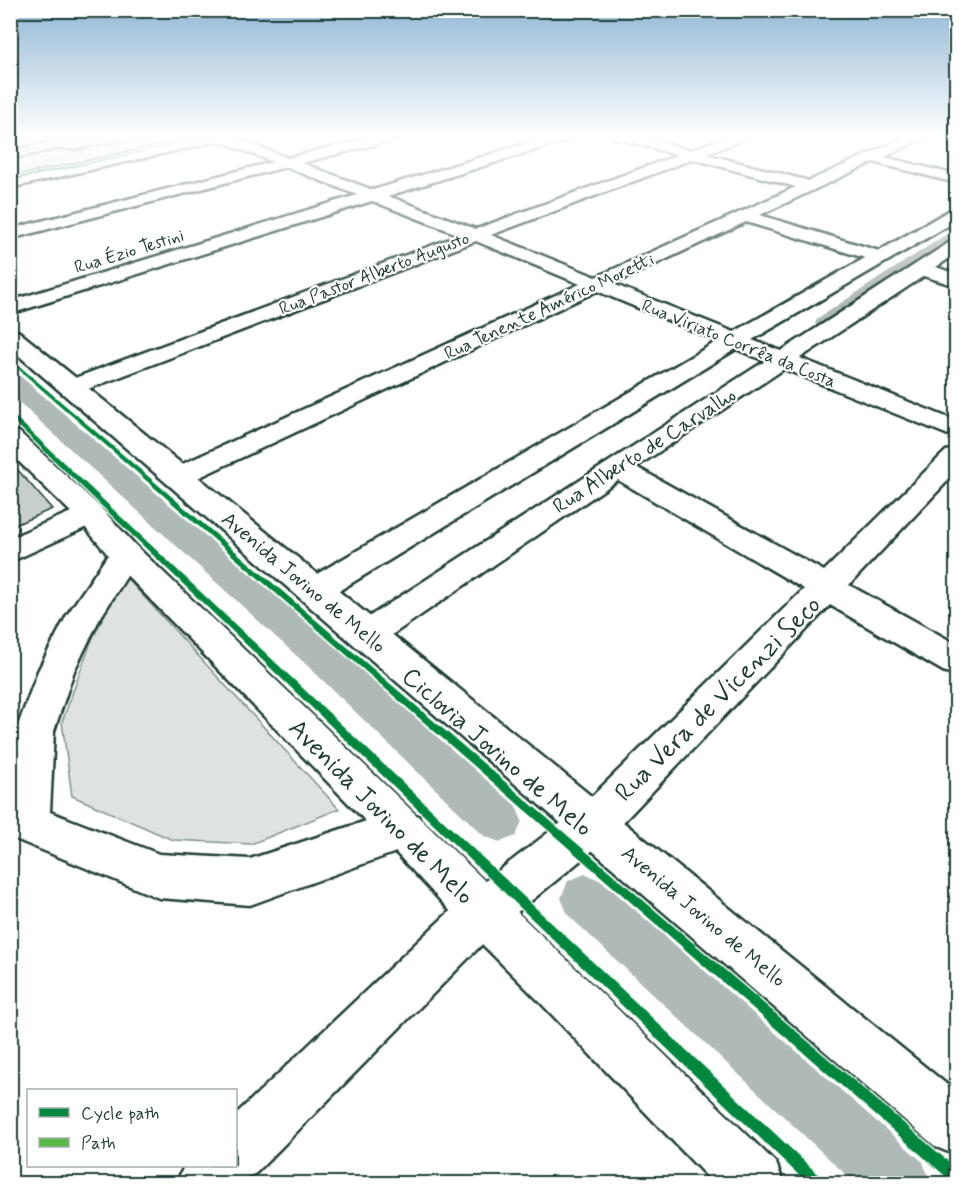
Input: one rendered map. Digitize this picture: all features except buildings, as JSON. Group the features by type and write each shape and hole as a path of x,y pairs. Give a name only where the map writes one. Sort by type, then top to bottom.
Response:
{"street":[{"path":"10,234 177,191"},
{"name":"Rua Viriato Corrêa da Costa","path":"360,191 957,430"},
{"name":"Rua Ézio Testini","path":"10,308 385,191"},
{"name":"Rua Pastor Alberto Augusto","path":"72,387 592,191"},
{"name":"Rua Tenente Américo Moretti","path":"177,477 801,191"},
{"name":"Rua Alberto de Carvalho","path":"315,590 734,341 957,214"},
{"path":"744,216 881,257"},
{"name":"Rua Alberto de Carvalho","path":"368,634 957,246"},
{"path":"923,269 957,280"},
{"name":"Avenida Jovino de Mello","path":"10,336 957,1127"},
{"name":"Avenida Jovino de Melo","path":"10,438 90,514 125,554 403,830 482,912 556,981 755,1184"},
{"name":"Rua Vera de Vicenzi Seco","path":"237,1152 482,912 594,823 826,586 957,457"},
{"path":"617,468 957,661"},
{"path":"10,551 90,514"},
{"path":"125,554 84,615 56,671 35,731 19,829 159,876 250,882 403,830"},
{"path":"205,1184 222,1167"}],"shaded area":[{"path":"124,575 339,809 251,844 173,840 72,796 62,722 91,642"}],"waterway":[{"path":"826,323 956,236"},
{"path":"10,380 323,658 500,821"},
{"path":"585,898 901,1184"}],"cycle path":[{"name":"Ciclovia Jovino de Melo","path":"10,359 956,1176"},
{"path":"10,414 818,1184"}]}
